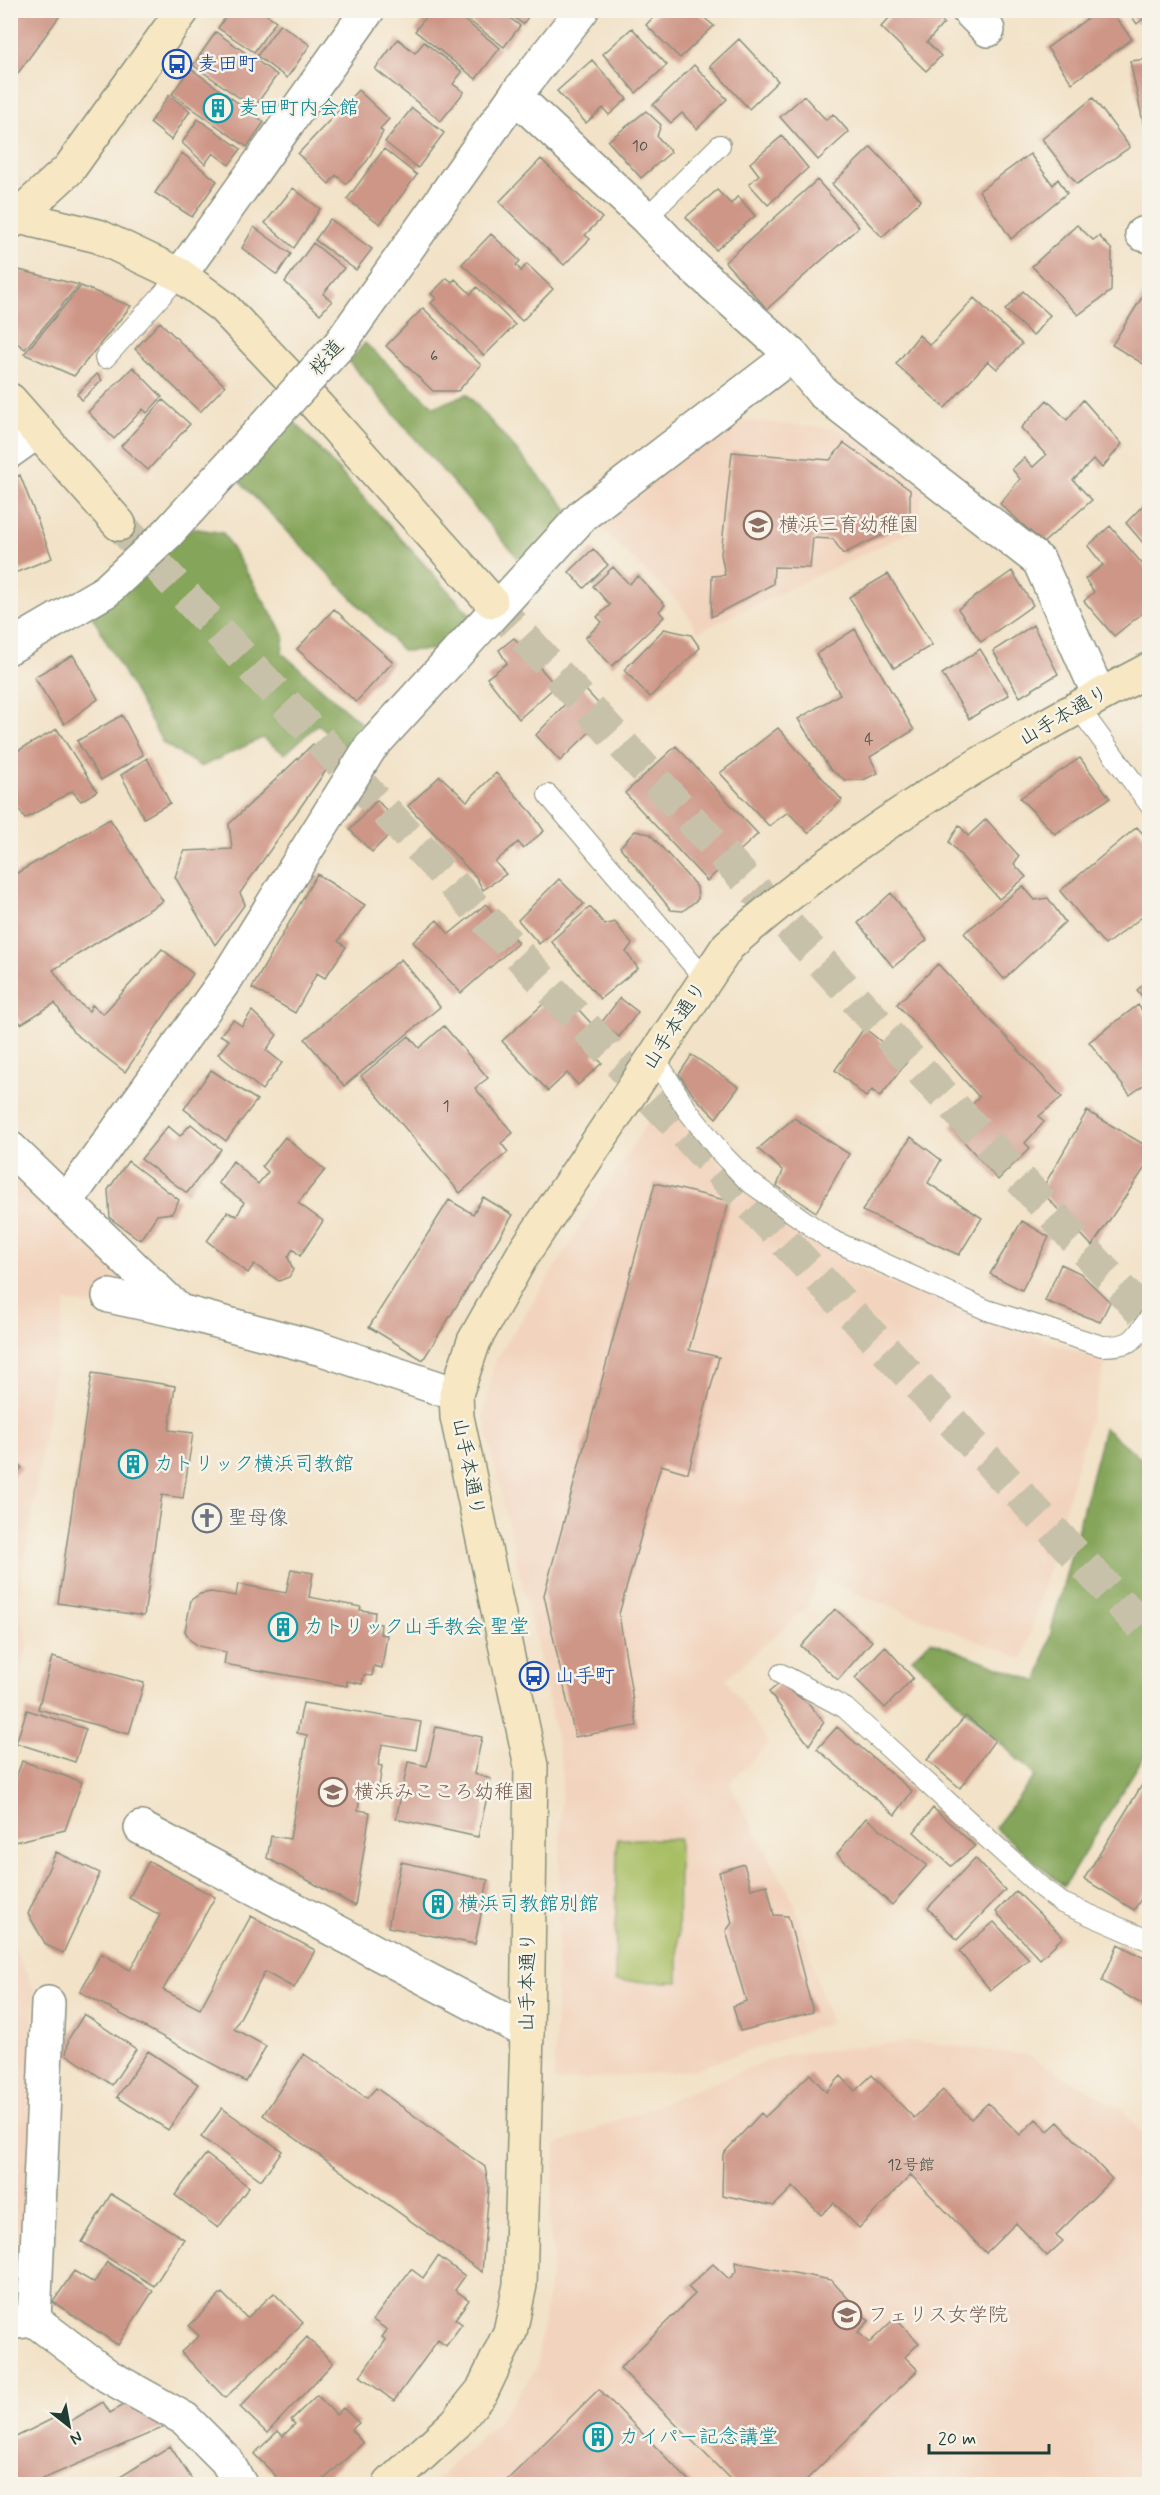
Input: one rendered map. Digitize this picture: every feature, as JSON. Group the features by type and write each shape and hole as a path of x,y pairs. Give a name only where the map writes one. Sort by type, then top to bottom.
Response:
{"street":[{"path":"13,218 69,169 183,10"},
{"path":"180,275 368,10"},
{"name":"桜道","path":"10,647 106,591 168,533 340,344 515,96 582,10"},
{"path":"515,96 646,218 689,263 792,355 822,393 1040,561 1089,701"},
{"path":"13,218 98,236 180,275 223,307 263,346 491,601"},
{"path":"66,1202 226,979 370,748 583,516 792,355"},
{"path":"10,400 119,524"},
{"path":"10,451 38,431"},
{"name":"山手本通り","path":"390,2484 456,2422 482,2391 510,2332 520,2285 531,1766 457,1416 456,1394 474,1341 523,1254 728,946 758,919 872,832 1089,701 1149,669"},
{"path":"10,1148 179,1311"},
{"path":"109,1296 179,1311 322,1349 456,1394"},
{"path":"141,1828 527,2032"},
{"path":"48,2003 22,2321 108,2376 185,2419 226,2460 240,2484"}],"lane":[{"path":"646,218 720,145"},
{"path":"105,358 180,275"},
{"path":"1089,701 1149,805"},
{"path":"548,795 705,979"},
{"path":"655,1058 688,1111 721,1153 748,1181 830,1239 987,1310 1102,1346 1120,1346 1133,1341 1149,1317"},
{"path":"781,1674 845,1708 1042,1888 1062,1903 1149,1941"}],"shaded area":[{"name":"横浜三育幼稚園","path":"731,419 839,429 923,487 918,528 698,632 683,607 595,522"},
{"path":"665,1095 713,1156 788,1225 872,1276 1106,1362 1023,1659 819,1578 806,1608 726,1679 769,1744 729,1783 794,1902 830,2023 693,2070 554,2082 562,1767 483,1415 495,1361"},
{"path":"11,1165 144,1294 105,1308 66,1301 17,1608 29,1642 11,1707"},
{"path":"10,1938 34,1990 25,2286 11,2296"},
{"name":"フェリス女学院","path":"914,2041 1027,2055 1123,2110 1149,2144 1149,2484 431,2484 500,2419 536,2369 553,2260 550,2224 556,2145 783,2055"}],"green space":[{"path":"365,343 434,407 467,394 572,514 524,565 349,362"},
{"path":"292,419 474,619 447,649 403,651 235,477"},
{"path":"192,528 223,533 284,635 282,653 371,732 352,756 318,724 285,754 262,738 201,767 163,743 92,616"},
{"path":"1104,1428 1149,1465 1149,1758 1144,1756 1064,1886 995,1828 1035,1776 912,1658 931,1641 1038,1682"},
{"path":"617,1839 679,1839 678,1982 615,1981"}],"building":[{"path":"10,10 64,10 10,84"},
{"path":"230,10 260,10 276,21 254,52 218,28"},
{"path":"431,10 451,10 500,48 476,79 415,31"},
{"path":"455,10 500,10 520,26 504,47"},
{"path":"504,10 533,10 523,24"},
{"path":"660,10 695,10 714,26 680,58 646,25"},
{"path":"883,10 931,10 944,23 927,42 941,56 926,71 881,27 890,17"},
{"path":"1099,10 1110,10 1132,39 1072,83 1047,48"},
{"path":"1127,10 1150,10 1150,22 1145,17 1137,24"},
{"path":"280,24 310,45 287,78 257,56"},
{"path":"632,28 667,65 636,93 603,54"},
{"path":"216,32 277,75 254,108 193,65"},
{"path":"398,39 415,53 424,42 462,72 453,84 464,92 441,121 375,69"},
{"path":"739,39 778,81 749,109 710,66"},
{"path":"1150,59 1150,136 1146,136 1130,61"},
{"path":"592,60 627,99 609,115 603,108 586,123 557,91"},
{"path":"694,65 727,99 697,129 682,113 671,123 653,105"},
{"name":"麦田町内会館","path":"190,68 264,122 247,147 172,94"},
{"path":"358,90 389,119 380,129 383,132 367,161 346,184 336,175 329,184 298,154"},
{"path":"169,95 190,111 171,140 150,123"},
{"path":"804,96 826,120 833,114 849,132 818,160 780,117"},
{"path":"1093,98 1130,147 1077,184 1042,139"},
{"path":"412,108 444,133 418,168 385,142"},
{"path":"646,111 661,125 657,136 671,152 641,178 608,141"},
{"path":"198,119 241,149 229,165 213,153 205,164 182,143"},
{"path":"782,136 808,168 768,205 749,184 759,175 750,163"},
{"path":"871,147 921,200 882,237 832,184"},
{"path":"384,149 417,175 380,224 347,199"},
{"path":"182,153 217,181 192,217 155,193"},
{"path":"1030,154 1053,185 1058,179 1067,193 1011,239 979,191"},
{"path":"541,159 602,218 585,235 590,239 564,265 499,202"},
{"path":"817,180 859,227 767,309 725,262"},
{"path":"293,188 320,209 294,248 265,223"},
{"path":"717,190 731,204 738,196 755,216 716,250 686,217"},
{"path":"330,219 372,249 356,270 315,240"},
{"path":"1077,225 1093,240 1099,236 1112,250 1111,291 1078,315 1032,266"},
{"path":"254,227 291,254 277,275 242,248"},
{"path":"491,234 520,261 516,265 521,271 527,264 553,289 522,321 462,264"},
{"path":"313,243 344,268 323,294 332,301 320,314 285,282"},
{"path":"15,269 79,285 25,349 10,338 10,274"},
{"path":"447,278 452,282 455,279 471,294 477,287 515,325 484,356 431,303 436,298 431,294"},
{"path":"81,286 131,306 74,376 24,354"},
{"path":"1023,291 1050,315 1033,336 1005,310"},
{"path":"1146,291 1150,293 1150,368 1112,345"},
{"path":"974,298 1022,344 997,369 988,361 945,408 896,364 919,335 930,345"},
{"path":"423,308 481,365 458,391 433,391 386,346"},
{"path":"160,322 225,386 200,412 135,349"},
{"path":"133,367 162,397 147,413 143,409 114,439 88,412"},
{"path":"97,374 102,380 82,400 77,394"},
{"path":"163,400 190,424 148,470 121,446"},
{"path":"1047,400 1067,420 1083,400 1122,444 1102,468 1094,459 1073,480 1092,500 1043,543 1000,504 1020,479 1012,469 1024,458 1033,467 1046,455 1021,428"},
{"path":"844,443 910,490 910,522 843,554 833,539 813,538 810,568 774,567 773,584 711,617 712,576 725,575 721,554 732,452 830,460"},
{"path":"20,475 52,558 10,575 10,479"},
{"path":"1150,498 1150,551 1126,523"},
{"path":"1110,526 1150,573 1150,607 1114,636 1084,601 1094,592 1085,579 1103,565 1088,546"},
{"path":"593,549 608,565 584,588 569,572"},
{"path":"613,567 629,584 638,576 665,605 659,611 664,617 612,666 585,638 602,622 597,617 610,605 593,586"},
{"path":"1012,571 1033,605 981,642 958,609"},
{"path":"888,574 932,645 894,668 849,597"},
{"path":"334,609 393,662 356,702 297,649"},
{"path":"1033,625 1058,674 1020,697 993,651"},
{"path":"664,629 691,635 700,648 650,697 624,670"},
{"path":"855,629 914,730 870,757 878,773 863,780 845,780 830,769 798,719 840,694 816,654"},
{"path":"514,638 556,686 519,719 487,678 507,663 499,650"},
{"path":"980,649 1009,695 969,719 942,674"},
{"path":"73,655 98,699 64,724 34,677"},
{"path":"582,686 608,714 560,761 536,735"},
{"path":"122,715 143,755 101,780 77,741"},
{"path":"778,728 842,800 808,833 788,812 769,826 720,773"},
{"path":"57,729 97,791 81,801 72,791 25,819 10,795 10,755"},
{"path":"313,744 332,762 240,893 245,904 215,945 175,877 184,851 232,849 229,824"},
{"path":"676,746 758,834 707,881 625,793"},
{"path":"147,758 170,803 144,818 121,775"},
{"path":"1080,758 1110,798 1055,834 1020,798"},
{"path":"496,773 532,813 544,831 523,848 518,842 495,862 506,874 483,890 476,877 408,806 440,776 467,801"},
{"path":"377,800 399,825 372,852 350,830"},
{"path":"110,819 163,901 53,970 72,997 89,1011 92,1005 103,1014 162,949 193,974 125,1072 73,1032 55,1003 21,1024 10,1008 10,877"},
{"path":"986,819 1019,856 1014,864 1026,877 999,899 949,842 959,825 968,836"},
{"path":"1137,827 1150,842 1150,911 1105,945 1060,891"},
{"path":"635,831 650,834 697,887 698,899 683,911 671,910 620,847"},
{"path":"317,874 365,905 338,941 346,947 325,978 317,973 295,1013 252,988"},
{"path":"559,879 584,904 539,944 518,920"},
{"path":"1023,886 1035,900 1048,898 1065,922 1004,979 964,933"},
{"path":"891,893 927,940 893,967 858,923"},
{"path":"486,904 518,943 461,993 413,942 437,920 449,934"},
{"path":"590,907 605,925 615,922 632,944 626,952 638,968 600,999 551,941"},
{"path":"401,959 440,1007 344,1086 305,1039"},
{"path":"938,964 1062,1097 1039,1116 1044,1122 1025,1143 1030,1148 998,1180 951,1127 979,1097 897,1004"},
{"path":"1150,979 1150,1006 1137,990"},
{"path":"560,989 608,1042 593,1055 602,1063 578,1085 567,1073 548,1091 502,1041"},
{"path":"620,998 638,1012 619,1037 601,1023"},
{"path":"1138,1005 1150,1021 1150,1080 1130,1095 1089,1042"},
{"path":"252,1011 277,1035 266,1050 282,1063 262,1090 218,1054 229,1040 220,1035 233,1020 242,1026"},
{"path":"444,1026 488,1078 475,1088 513,1133 501,1143 508,1152 460,1193 361,1076 409,1036 419,1048"},
{"path":"864,1028 907,1062 880,1097 872,1090 866,1097 835,1070"},
{"path":"692,1055 739,1087 716,1118 694,1096 679,1074"},
{"path":"211,1070 257,1100 226,1141 184,1109"},
{"path":"1087,1111 1150,1148 1150,1160 1092,1246 1041,1191"},
{"path":"794,1118 849,1154 816,1212 777,1186 783,1171 758,1149"},
{"path":"191,1124 221,1149 187,1193 141,1159 168,1126 180,1136"},
{"path":"285,1137 325,1170 298,1203 323,1221 300,1256 293,1249 288,1257 293,1270 289,1277 279,1281 254,1264 248,1273 207,1241 227,1212 237,1216 244,1202 218,1183 233,1161 258,1184 268,1172 262,1166"},
{"path":"911,1137 941,1160 928,1183 982,1218 959,1255 862,1211"},
{"path":"128,1161 179,1200 172,1213 157,1215 140,1240 110,1218 108,1190"},
{"path":"655,1183 729,1201 689,1350 719,1357 688,1473 661,1465 619,1614 637,1726 575,1737 544,1595"},
{"path":"483,1197 513,1215 423,1360 369,1327 449,1200 473,1214"},
{"path":"1022,1221 1049,1237 1022,1290 990,1274"},
{"path":"1061,1264 1080,1273 1110,1302 1100,1322 1045,1301"},
{"name":"カトリック横浜司教館","path":"92,1373 175,1386 169,1430 193,1433 183,1498 162,1495 144,1616 58,1603"},
{"path":"10,1455 22,1468 10,1478"},
{"name":"カトリック山手教会 聖堂","path":"291,1569 313,1573 309,1597 375,1612 374,1623 381,1624 380,1634 387,1635 382,1668 374,1666 372,1676 364,1675 362,1684 347,1681 347,1686 224,1664 226,1652 199,1646 190,1640 185,1631 191,1600 200,1594 211,1592 236,1596 238,1584 286,1593"},
{"path":"835,1609 872,1641 838,1680 801,1646"},
{"path":"885,1646 913,1678 885,1708 855,1678"},
{"path":"52,1657 144,1683 129,1734 38,1709"},
{"path":"780,1683 810,1705 824,1722 809,1745 769,1692"},
{"path":"303,1703 421,1722 416,1750 382,1744 378,1765 382,1766 379,1786 362,1783 358,1810 370,1812 355,1906 267,1858 271,1836 290,1839 307,1735 297,1733"},
{"path":"27,1710 86,1729 75,1762 16,1743"},
{"path":"966,1716 995,1740 960,1788 927,1760"},
{"path":"436,1727 482,1737 474,1774 491,1779 478,1837 396,1819 408,1762 427,1766"},
{"path":"837,1727 912,1791 895,1815 817,1749"},
{"path":"22,1761 82,1782 65,1830 10,1843 10,1794"},
{"path":"1150,1772 1150,1885 1134,1910 1084,1879"},
{"path":"933,1808 975,1846 951,1866 914,1832"},
{"path":"866,1818 927,1865 892,1905 837,1854"},
{"path":"56,1852 100,1873 63,1953 46,1945 28,1914"},
{"path":"975,1858 1005,1890 957,1940 928,1908"},
{"path":"149,1861 215,1897 163,1990 200,2009 251,1916 315,1950 294,1988 265,1972 234,2029 266,2046 246,2082 80,1992 101,1953 130,1970 160,1915 129,1898"},
{"name":"横浜司教館別館","path":"401,1862 488,1880 475,1944 388,1927"},
{"path":"744,1864 751,1889 767,1885 774,1915 788,1916 813,2012 740,2031 733,2006 746,2001 726,1931 732,1923 719,1872"},
{"path":"1016,1891 1063,1937 1040,1959 996,1912"},
{"path":"994,1922 1029,1959 990,1990 959,1951"},
{"path":"1118,1944 1150,1961 1150,2009 1102,1981"},
{"path":"84,2014 136,2049 112,2085 66,2054 69,2038"},
{"path":"148,2051 198,2084 168,2130 117,2097"},
{"path":"304,2054 367,2098 376,2088 485,2167 489,2188 482,2272 263,2115"},
{"path":"810,2074 826,2092 841,2076 855,2091 872,2075 914,2118 943,2090 971,2119 988,2103 1020,2135 1036,2119 1048,2131 1058,2122 1112,2179 1056,2235 1063,2241 1047,2256 1016,2223 986,2253 911,2175 859,2228 834,2203 821,2215 793,2187 774,2206 722,2195 723,2154 761,2113 765,2117"},
{"path":"222,2108 282,2151 261,2180 201,2137"},
{"path":"206,2154 249,2187 218,2228 175,2195"},
{"path":"111,2194 184,2239 154,2286 82,2242"},
{"path":"438,2256 465,2276 455,2290 469,2300 455,2319 462,2324 446,2346 438,2340 394,2401 360,2376 386,2340 382,2337 387,2330 373,2320 411,2269 423,2278"},
{"path":"107,2262 153,2291 118,2345 53,2302 74,2271 94,2283"},
{"path":"735,2262 831,2280 869,2321 858,2332 869,2343 895,2318 919,2343 905,2357 918,2370 802,2484 735,2484 620,2368 695,2294 688,2287 713,2264 729,2279 736,2272"},
{"path":"222,2293 247,2318 274,2293 303,2323 225,2398 181,2352 199,2336 189,2326"},
{"path":"307,2337 333,2363 267,2433 240,2407"},
{"name":"カイパー記念講堂","path":"599,2389 692,2484 503,2484"},
{"path":"317,2395 336,2415 343,2408 359,2423 351,2430 363,2443 319,2484 275,2484 271,2481 276,2476 254,2454 278,2431 283,2436 295,2424 291,2420"},
{"path":"103,2402 110,2413 126,2404 165,2427 31,2484 10,2484 10,2440 62,2414 69,2422"},
{"path":"170,2446 195,2484 109,2484"}],"tunnel":[{"path":"119,524 1150,1635"},
{"path":"491,601 1150,1321"}],"place":[{"name":"麦田町","path":"177,64"},
{"name":"麦田町内会館","path":"218,108"},
{"name":"横浜三育幼稚園","path":"758,525"},
{"name":"カトリック横浜司教館","path":"133,1464"},
{"name":"聖母像","path":"207,1518"},
{"name":"カトリック山手教会 聖堂","path":"283,1627"},
{"name":"山手町","path":"534,1676"},
{"name":"横浜みこころ幼稚園","path":"333,1792"},
{"name":"横浜司教館別館","path":"438,1904"},
{"name":"フェリス女学院","path":"847,2315"},
{"name":"カイパー記念講堂","path":"598,2437"}]}
